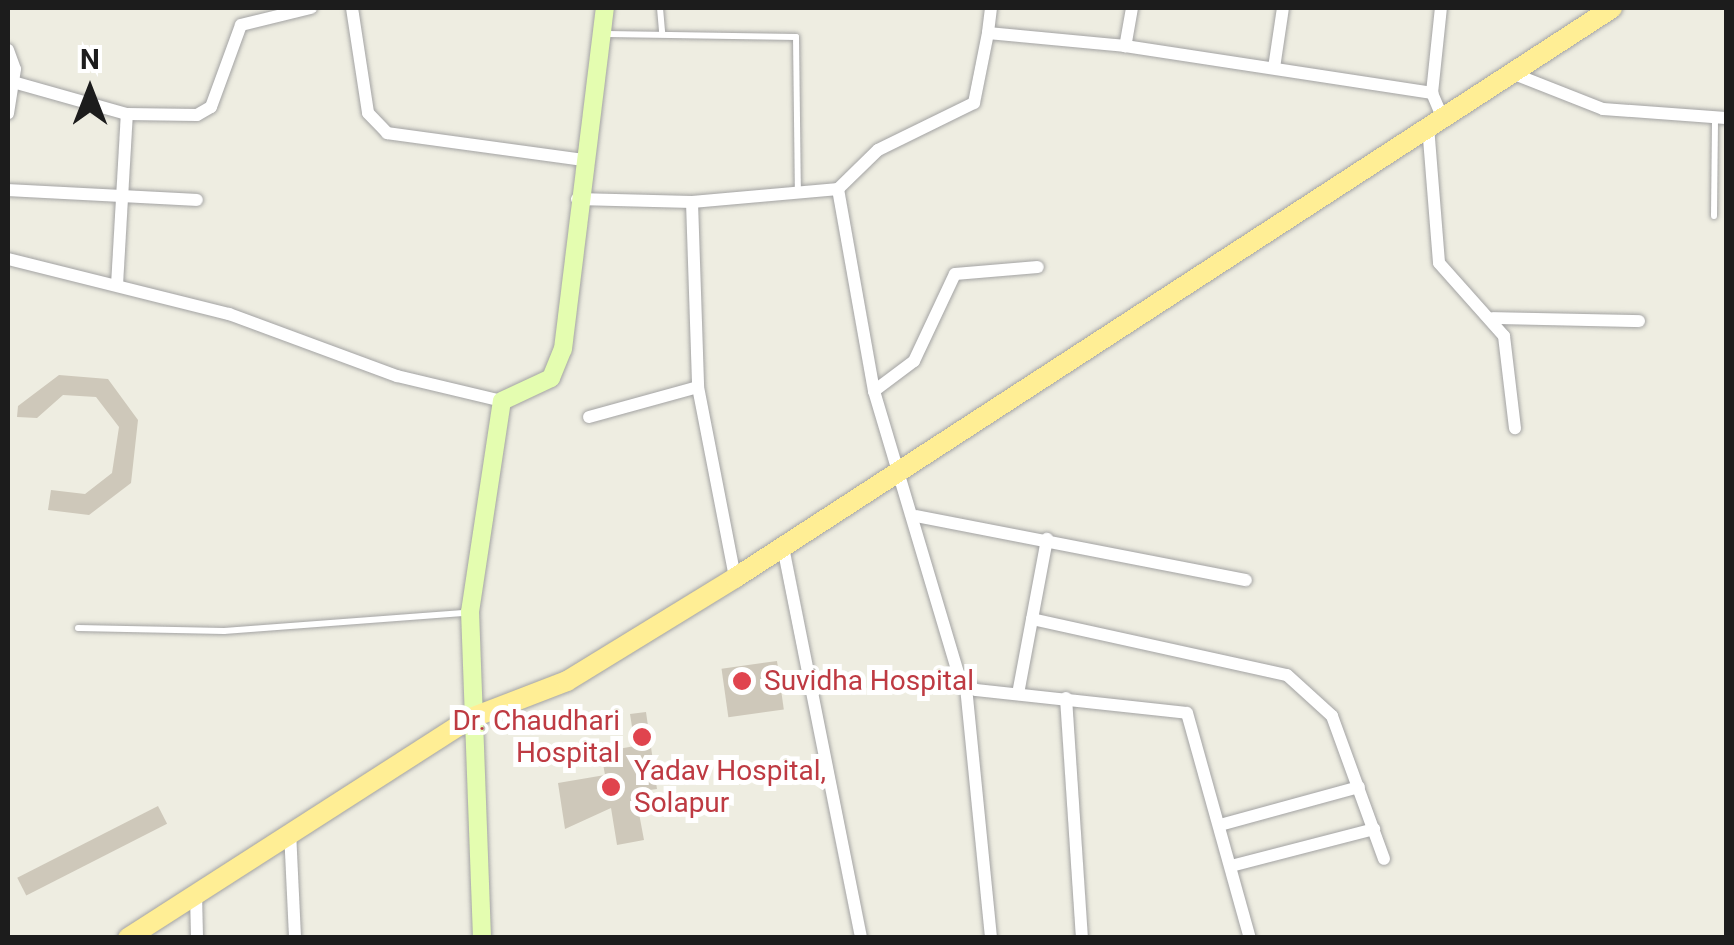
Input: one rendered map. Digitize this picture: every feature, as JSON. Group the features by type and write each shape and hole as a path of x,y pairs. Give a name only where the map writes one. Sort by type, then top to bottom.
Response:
{"main road":[{"path":"482,938 470,612 502,402 544,384 559,365 575,200 605,34 605,8"},
{"path":"128,938 471,718 568,681 735,578 1434,119 1612,8"}],"street":[{"path":"14,82 127,114 204,113 242,25 310,8"},
{"path":"352,8 368,113 387,133 584,160"},
{"path":"575,200 692,202 838,189 878,150 974,103 991,8"},
{"path":"1125,46 1132,8"},
{"path":"1274,68 1283,8"},
{"path":"1441,8 1432,92 1440,263 1494,318 1515,428"},
{"path":"988,33 1125,46 1432,92"},
{"path":"8,50 14,82 8,113"},
{"path":"1509,72 1603,109 1720,118"},
{"path":"117,285 118,202 127,114"},
{"path":"838,189 874,392 902,470 966,687 991,938"},
{"path":"8,190 118,202 197,200"},
{"path":"692,202 698,387 735,578"},
{"path":"8,259 117,285 502,402"},
{"path":"874,392 921,350 954,274 1038,267"},
{"path":"1494,318 1640,321"},
{"path":"589,416 698,387"},
{"path":"916,516 1246,580"},
{"path":"1018,694 1047,540"},
{"path":"783,547 861,938"},
{"path":"1032,618 1276,668 1325,706 1384,859"},
{"path":"966,687 1187,713 1250,938"},
{"path":"1066,698 1082,938"},
{"path":"1220,825 1359,788"},
{"path":"1230,866 1374,829"},
{"path":"290,831 294,938"},
{"path":"196,893 198,938"}],"lane":[{"path":"660,8 662,32"},
{"path":"605,34 796,36 798,193"},
{"path":"1714,216 1720,118"},
{"path":"78,628 224,631 470,612"}],"building":[{"path":"59,375 108,379 138,420 131,483 89,515 48,510 51,490 85,494 112,473 119,427 96,397 63,395 37,418 17,417 18,406"},
{"path":"777,661 784,710 728,717 722,669"},
{"path":"646,712 657,789 635,792 644,840 617,845 611,808 565,829 558,783 605,775 601,752 635,746 630,714"},
{"path":"158,806 167,824 26,896 17,878"}],"place":[{"name":"Suvidha Hospital","path":"742,681"},
{"name":"Dr. Chaudhari Hospital","path":"642,737"},
{"name":"Yadav Hospital, Solapur","path":"611,787"}]}
